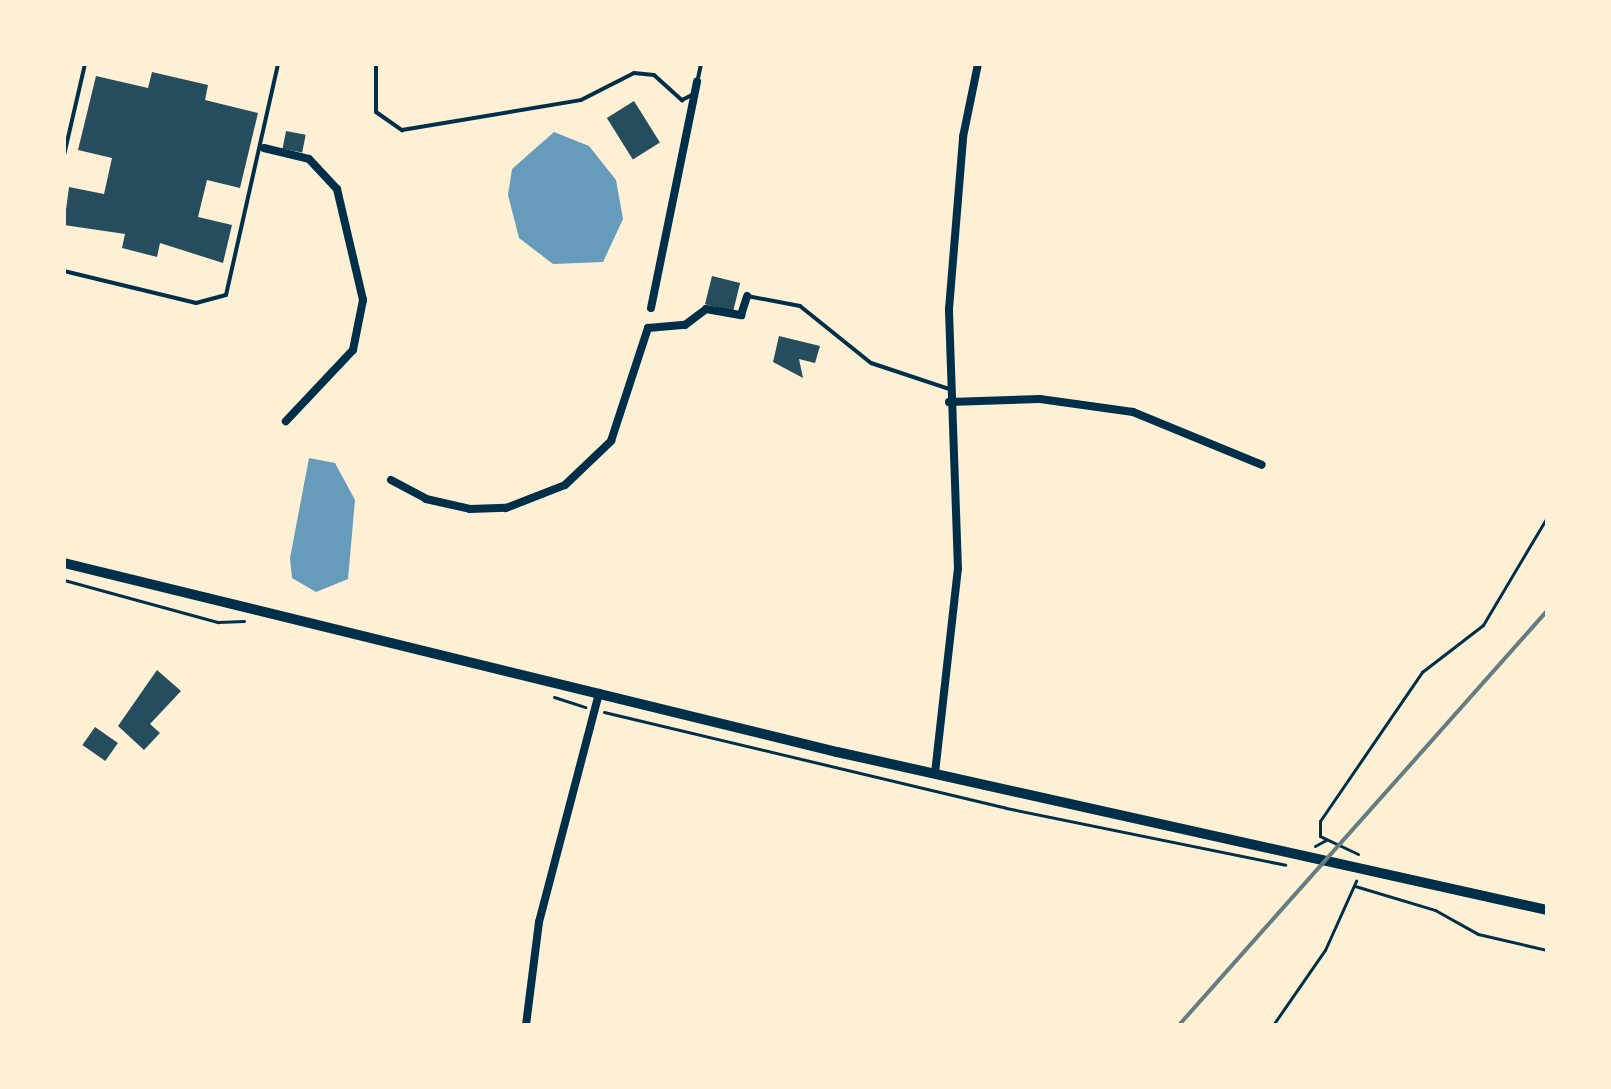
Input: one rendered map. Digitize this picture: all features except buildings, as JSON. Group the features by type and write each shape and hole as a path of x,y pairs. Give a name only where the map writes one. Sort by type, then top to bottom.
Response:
{"street":[{"path":"935,773 958,569 949,389 963,137 978,64"},
{"path":"651,308 697,82"},
{"path":"264,148 309,159 337,189 363,300 353,350 286,421"},
{"path":"391,480 426,499 470,509 506,508 565,485 611,441 648,328 685,325 706,309 741,315 747,296"},
{"path":"949,402 1040,399 1133,412 1262,465"},
{"path":"64,563 935,773 1547,910"},
{"path":"526,1025 539,922 599,693"}],"lane":[{"path":"64,155 85,64"},
{"path":"64,271 196,303 226,295 264,148 278,64"},
{"path":"376,64 376,112 402,130 581,100 634,73 654,75 682,100 697,82 701,64"},
{"path":"747,296 800,306 871,363 949,389"}],"path":[{"path":"1273,1025 1325,950 1355,886 1360,855 1320,836 1320,821 1422,672 1483,625 1547,517"},
{"path":"1355,886 1435,910 1478,934 1547,950"}],"water":[{"path":"554,132 589,146 616,180 623,219 603,262 553,264 519,238 508,195 512,169"},
{"path":"309,458 335,463 355,500 348,579 316,592 292,578 290,558"}],"railway":[{"path":"1179,1025 1547,611"}]}
